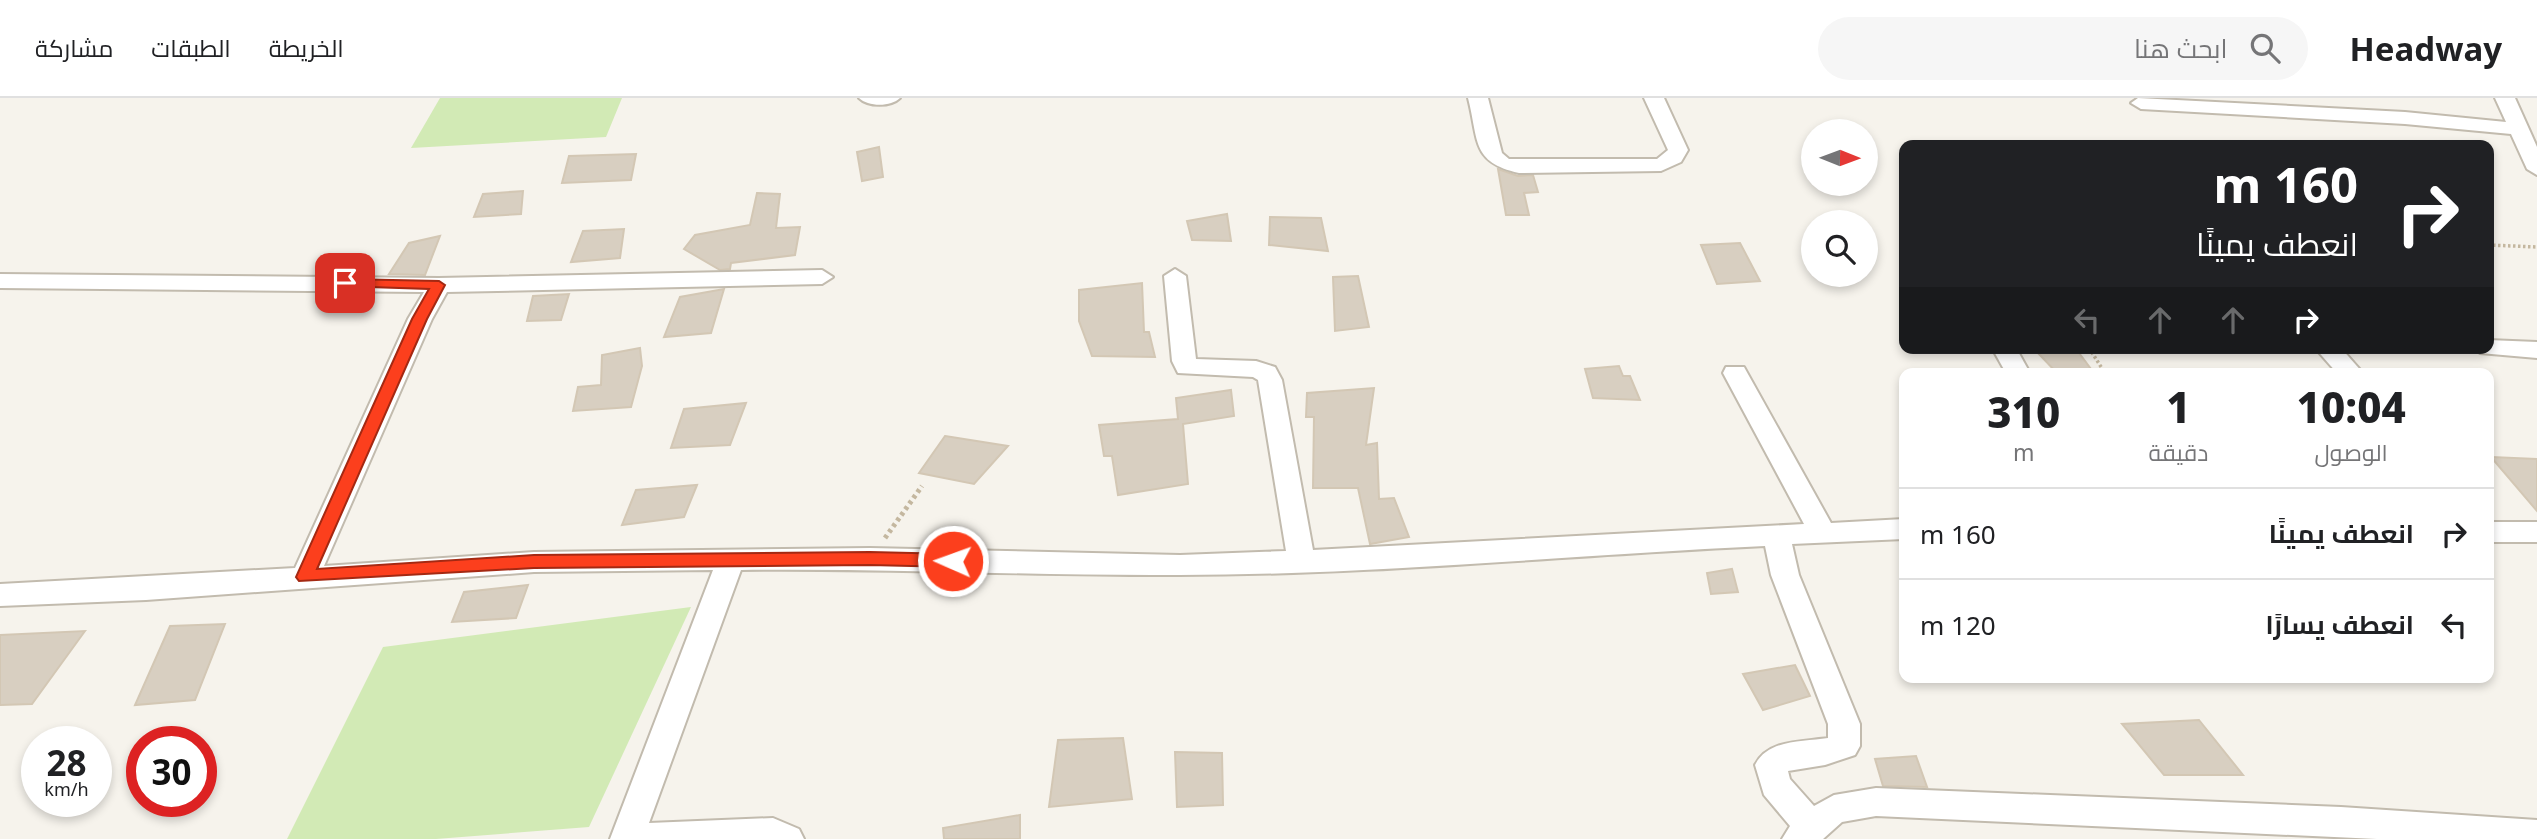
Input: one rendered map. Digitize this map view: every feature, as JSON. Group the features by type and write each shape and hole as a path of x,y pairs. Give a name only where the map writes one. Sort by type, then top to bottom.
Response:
{"street":[{"path":"869,98 890,98"},
{"path":"1478,98 1493,156 1502,163 1519,167 1661,165 1674,158 1678,150 1654,98"},
{"path":"2505,98 2537,169"},
{"path":"2141,103 2392,117 2519,129"},
{"path":"1175,276 1187,368 1256,369 1266,373 1270,380 1301,559"},
{"path":"0,281 439,285 822,277"},
{"path":"305,577 419,319 439,285"},
{"path":"2494,348 2537,350"},
{"path":"2333,354 2346,368"},
{"path":"1735,373 1822,531"},
{"path":"2494,527 2537,533"},
{"path":"0,595 146,589 534,562 870,558 1180,565 1432,556 1822,531 1899,529"},
{"path":"1776,535 1785,576 1844,724 1844,746 1830,754 1783,755 1771,765 1775,785 1805,832 1834,809 1877,802 2342,822 2537,835"},
{"path":"731,560 629,839 773,833 787,839"}],"path":[{"path":"2494,245 2537,247"},
{"path":"870,558 922,486"}],"green space":[{"path":"440,98 622,98 606,137 411,148"},
{"path":"691,607 589,827 436,839 287,839 383,647"}],"building":[{"path":"879,147 883,177 862,181 857,152"},
{"path":"636,154 631,180 562,183 569,156"},
{"path":"1498,169 1518,176 1533,175 1538,192 1524,193 1529,215 1506,215"},
{"path":"523,191 521,214 474,217 483,194"},
{"path":"757,193 780,194 776,228 800,227 795,255 731,263 730,269 720,270 684,249 695,235 750,225"},
{"path":"1227,214 1231,241 1192,240 1187,221"},
{"path":"1270,217 1321,218 1328,251 1269,245"},
{"path":"624,229 620,258 571,262 583,231"},
{"path":"440,236 425,275 389,274 409,243"},
{"path":"1740,243 1760,281 1717,284 1701,245"},
{"path":"1358,276 1369,327 1335,331 1333,277"},
{"path":"1142,283 1144,332 1149,332 1155,357 1092,356 1079,321 1079,290"},
{"path":"724,289 711,333 664,337 680,297"},
{"path":"569,294 561,320 527,321 533,296"},
{"path":"640,348 642,366 631,407 573,411 578,387 601,385 602,355"},
{"path":"2039,354 2080,354 2090,368 2052,368"},
{"path":"1619,366 1623,376 1630,376 1640,400 1593,398 1585,369"},
{"path":"1374,388 1366,445 1377,443 1379,499 1394,498 1409,537 1370,544 1358,488 1313,488 1314,417 1306,417 1307,393"},
{"path":"1231,390 1234,416 1183,424 1188,484 1118,495 1112,456 1104,456 1099,425 1178,419 1176,398"},
{"path":"746,403 730,445 671,448 684,409"},
{"path":"945,436 1008,446 974,484 919,473"},
{"path":"2494,457 2537,459 2537,511 2494,461"},
{"path":"697,485 684,517 622,525 636,490"},
{"path":"1732,569 1738,592 1711,594 1707,573"},
{"path":"528,585 516,618 452,622 464,592"},
{"path":"225,624 195,700 135,705 170,626"},
{"path":"85,631 32,704 0,705 0,635"},
{"path":"1795,665 1810,696 1763,710 1743,674"},
{"path":"2199,720 2243,775 2164,775 2122,724"},
{"path":"1123,738 1132,799 1049,807 1058,740"},
{"path":"1175,752 1222,753 1223,805 1177,807"},
{"path":"1916,756 1927,787 1883,786 1875,759"},
{"path":"1020,815 1020,839 944,839 943,828"}],"route":[{"path":"345,283 439,285 419,319 305,577 534,562 870,558 953,561"}]}
